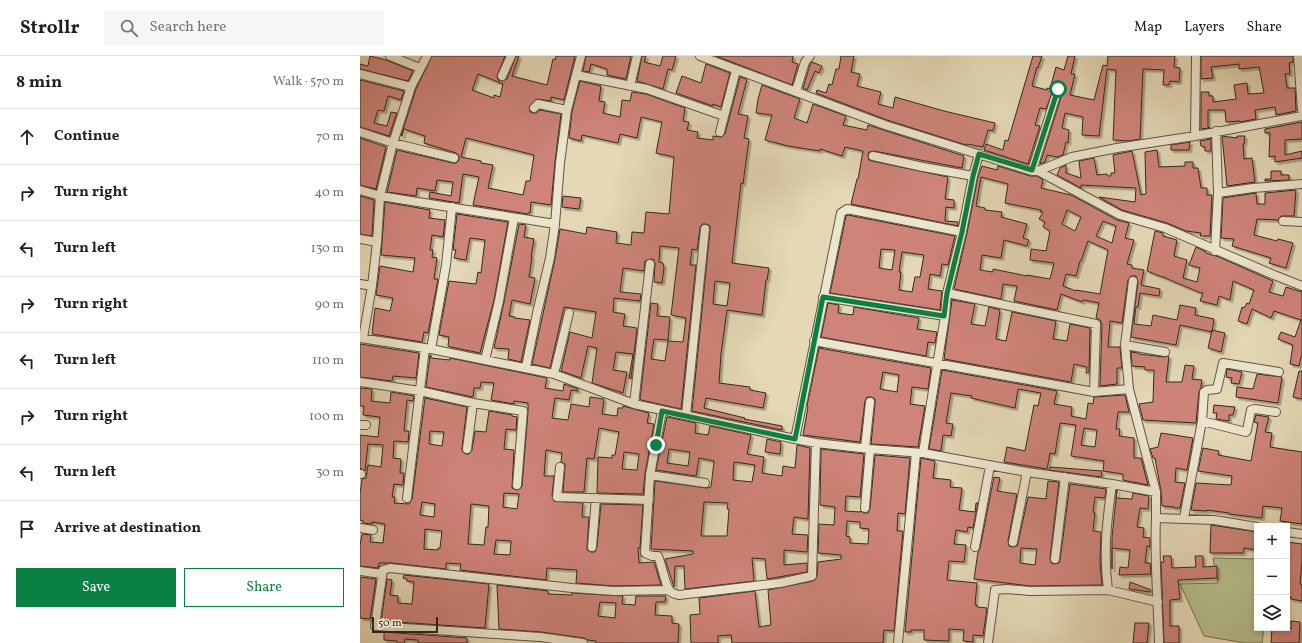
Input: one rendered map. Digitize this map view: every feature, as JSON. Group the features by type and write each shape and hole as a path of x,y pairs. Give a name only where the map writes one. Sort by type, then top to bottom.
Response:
{"street":[{"path":"390,56 420,68"},
{"path":"427,56 411,87 393,142 380,196 372,286 361,338 526,367 554,374 595,388 634,404 795,439 816,443 919,453 990,466 1156,492"},
{"path":"502,76 510,56"},
{"path":"526,367 550,258 567,110 581,56"},
{"path":"630,86 637,56"},
{"path":"700,56 885,125 1035,171 1120,214 1165,228 1215,251 1302,286"},
{"path":"796,91 805,62 810,56"},
{"path":"1195,136 1196,56"},
{"path":"1298,56 1302,110"},
{"path":"720,132 736,70"},
{"path":"360,74 411,87"},
{"path":"576,75 647,89 724,116"},
{"path":"1035,171 1058,89"},
{"path":"534,108 538,104 567,110"},
{"path":"1035,171 1079,156 1117,148 1195,136 1302,116"},
{"path":"1215,251 1218,193 1216,131"},
{"path":"360,132 454,158"},
{"path":"898,643 919,453 936,364 947,293 979,154"},
{"path":"873,156 973,176"},
{"path":"1218,193 1302,184"},
{"path":"360,190 380,196 555,224"},
{"path":"408,498 420,391 446,265 452,207"},
{"path":"795,439 841,213 847,209 962,232"},
{"path":"485,360 499,301 514,218"},
{"path":"1283,221 1302,222"},
{"path":"686,415 705,229"},
{"path":"360,239 377,242"},
{"path":"634,404 650,264"},
{"path":"1133,280 1125,345 1129,389 1156,492 1155,540 1159,643"},
{"path":"360,284 372,286"},
{"path":"947,293 1096,324 1094,392"},
{"path":"823,297 944,316"},
{"path":"554,374 569,313"},
{"path":"814,341 1094,392 1129,389"},
{"path":"1125,345 1165,352"},
{"path":"1184,518 1202,421 1204,392 1206,390 1217,389 1223,363 1279,372"},
{"path":"360,382 420,391 473,403 523,411 517,485"},
{"path":"865,508 870,402"},
{"path":"467,449 473,403"},
{"path":"1202,421 1246,432 1251,410 1255,409 1276,412"},
{"path":"662,411 650,475 644,553 652,556 658,556 669,590 673,594 679,595 780,583 812,576 816,443"},
{"path":"975,547 990,466"},
{"path":"560,467 557,497 648,500"},
{"path":"1013,542 1027,472"},
{"path":"650,475 705,483"},
{"path":"1055,559 1065,477"},
{"path":"1108,590 1105,568 1106,533 1112,484"},
{"path":"592,547 596,498"},
{"path":"1156,518 1214,520 1254,527"},
{"path":"360,528 373,530"},
{"path":"1290,532 1302,534"},
{"path":"583,643 540,637 376,626 383,570 390,568 572,588 614,591 669,590"},
{"path":"360,571 382,574"},
{"path":"988,643 995,590 1108,590 1158,602"}],"green space":[{"path":"1213,558 1254,559 1254,631 1264,631 1262,643 1245,643 1204,636 1180,584 1218,583"}],"building":[{"path":"370,56 386,60 413,71 408,81 360,69 360,64 368,66"},
{"path":"432,56 505,56 497,76 498,80 502,81 507,79 516,56 519,56 512,76 547,85 553,59 555,60 556,56 575,56 564,100 551,97 551,101 537,99 529,107 530,112 533,113 540,110 561,114 551,205 531,202 530,213 528,214 473,205 479,177 463,174 459,203 429,198 430,192 451,196 453,182 437,180 435,191 417,188 416,196 387,192 397,150 453,163 456,163 459,160 459,156 456,153 424,143 425,136 404,129 401,136 416,89","holes":["478,74 503,84 500,97 494,95 494,98 472,90","466,138 534,155 530,181 526,181 523,195 488,188 493,165 461,157"]},
{"path":"586,56 631,56 626,79 607,75 607,69 591,64 589,72 583,71"},
{"path":"642,56 646,56 644,62 660,66 663,56 676,56 672,70 668,69 663,89 637,81"},
{"path":"716,56 793,56 792,62 798,64 792,85"},
{"path":"841,56 854,56 851,72 860,74 857,86 881,92 878,104 893,108 895,97 944,111 995,123 993,131 988,130 983,147 966,145 887,120 816,93 817,90 826,93 829,84 832,85 836,69 839,69"},
{"path":"1033,56 1042,56 1038,68 1037,67 1032,86 1047,90 1047,88 1050,89 1056,67 1064,70 1068,56 1075,56 1071,74 1075,74 1070,95 1094,100 1103,65 1107,66 1108,56 1175,56 1174,67 1180,68 1179,82 1170,81 1169,85 1163,85 1164,70 1143,69 1140,139 1129,141 1113,140 1116,70 1107,69 1099,136 1082,135 1083,117 1065,113 1062,128 1069,130 1068,143 1066,142 1063,155 1057,157 1047,155 1045,162 1040,164 1063,91 1062,85 1055,85 1046,109 1040,108 1035,125 1040,126 1028,164 984,150 986,144 1003,150 1005,140 1008,141"},
{"path":"1201,56 1293,56 1293,62 1289,63 1290,74 1285,74 1287,88 1295,88 1296,111 1276,115 1275,107 1255,110 1256,119 1240,122 1226,122 1225,110 1208,110 1208,127 1210,128 1201,129 1201,92 1209,92 1209,96 1213,96 1213,102 1236,99 1234,85 1247,83 1248,94 1264,93 1259,67 1239,69 1239,64 1211,67 1213,78 1201,79"},
{"path":"812,62 822,66 819,73 815,71 807,90 803,88"},
{"path":"706,64 730,73 721,107 713,104 713,106 676,93 682,76 701,83"},
{"path":"740,77 747,79 738,114 748,116 744,138 749,139 743,184 741,183 732,263 769,268 762,315 727,310 719,383 750,387 750,390 766,393 763,408 706,398 704,408 745,418 744,419 782,426 782,430 692,411 710,230 710,226 706,224 702,224 700,228 697,250 692,249 690,265 696,265 681,409 640,399 651,303 658,304 657,316 670,317 668,340 654,339 651,359 665,361 668,341 683,342 686,318 671,315 679,248 660,246 659,262 663,263 664,268 662,283 654,282 654,260 651,259 645,261 644,271 623,268 620,292 641,294 640,301 614,298 613,312 625,314 623,326 637,328 631,379 629,378 633,354 616,352 613,370 627,372 623,393 592,383 597,348 588,346 581,378 561,371 570,332 592,338 596,312 564,307 550,368 532,364 560,229 586,234 587,227 617,232 616,243 631,245 632,232 644,233 646,212 669,214 674,157 656,153 662,122 641,117 637,138 620,134 618,143 582,135 581,141 569,138 572,111 580,81 601,86 599,101 605,102 603,113 620,117 622,100 630,101 632,92 646,94 685,108 683,121 689,122 687,130 698,132 697,138 713,140 713,136 721,137 725,134","holes":["715,281 730,283 727,306 713,304"]},
{"path":"360,80 404,91 401,100 388,96 384,111 378,110 374,123 387,126 391,112 397,113 389,136 360,127"},
{"path":"762,85 800,99 794,118 807,123 813,104 846,116 843,125 867,130 868,125 964,156 962,168 874,151 869,152 868,155 869,160 872,161 948,177 945,199 954,200 954,208 946,207 945,221 958,222 958,226 851,204 858,179 863,151 845,147 842,156 820,149 820,151 788,146 765,140 772,115 756,113"},
{"path":"1302,122 1302,139 1285,140 1285,155 1302,151 1302,158 1275,162 1275,156 1269,157 1270,133 1265,133 1265,129"},
{"path":"1222,136 1237,138 1237,136 1245,136 1243,144 1244,159 1252,158 1255,182 1227,186"},
{"path":"360,138 386,147 376,189 360,185"},
{"path":"1211,139 1211,151 1205,151 1205,147 1201,146 1200,141"},
{"path":"1190,142 1189,150 1171,150 1171,145"},
{"path":"1157,150 1159,167 1185,166 1185,162 1193,162 1193,168 1198,168 1201,188 1207,188 1207,195 1212,195 1210,236 1200,236 1201,233 1186,231 1167,223 1122,210 1099,197 1135,202 1136,188 1081,185 1081,188 1057,175 1060,168 1066,165 1066,173 1081,178 1079,161 1094,158 1097,175 1107,174 1108,176 1111,176 1111,173 1115,173 1113,155 1132,151 1141,195 1146,194 1145,152"},
{"path":"982,166 997,170 998,166 1030,176 1037,176 1043,180 1041,188 1071,195 1117,220 1129,223 1125,238 1134,240 1127,264 1132,265 1132,268 1144,270 1141,285 1160,289 1159,296 1140,293 1138,307 1136,307 1134,324 1151,326 1153,315 1177,320 1180,305 1196,308 1195,315 1214,319 1212,332 1180,325 1176,345 1131,337 1138,282 1136,276 1131,276 1128,280 1122,323 1110,321 1108,347 1120,347 1122,368 1117,368 1117,384 1100,386 1102,324 1100,320 1096,318 1099,303 1083,300 1082,302 1061,294 1057,310 1014,301 1017,286 1003,284 1001,299 954,289 978,177","holes":["981,177 1008,184 1005,203 1041,210 1040,212 1043,212 1039,219 1045,222 1043,227 1050,231 1046,251 1031,249 1030,260 1054,263 1050,279 993,269 993,272 980,270 982,255 1001,258 1004,240 1027,246 1029,240 1023,238 1027,224 1001,217 1002,212 985,210 985,208 976,206","1067,210 1081,217 1075,231 1062,224","1103,221 1116,226 1112,243 1096,236","1088,241 1108,250 1100,294 1076,291 1063,286 1066,274 1076,276"]},
{"path":"1271,171 1281,171 1281,175 1289,175 1289,180 1265,181 1265,179 1271,179"},
{"path":"1296,190 1294,216 1281,216 1278,220 1257,219 1254,235 1277,241 1278,239 1293,243 1286,268 1269,263 1271,258 1232,246 1234,239 1221,238 1223,198 1256,193 1257,204 1265,204 1265,193"},
{"path":"360,196 374,200 372,236 360,234"},
{"path":"563,196 581,198 579,209 562,207"},
{"path":"385,202 430,210 429,218 445,220 443,237 432,235 430,250 433,250 432,257 437,258 434,279 438,279 428,333 424,332 422,342 372,334 375,308 390,311 393,298 376,295 380,266 413,272 415,258 381,255"},
{"path":"457,214 508,222 494,300 480,353 448,346 449,337 439,335 449,281 476,284 478,272 481,273 485,240 470,238 466,260 454,258 456,250 453,250"},
{"path":"848,215 955,236 948,265 942,264 940,276 930,274 928,289 942,291 940,310 830,293 846,216","holes":["881,249 895,250 892,270 879,268","902,252 924,255 920,277 915,277 912,292 899,290 901,272 899,272"]},
{"path":"519,224 526,225 524,237 534,239 529,277 535,278 530,304 512,300 509,316 530,320 521,362 508,359 509,349 494,348"},
{"path":"1155,231 1163,233 1163,236 1177,240 1174,256 1187,260 1183,278 1197,282 1200,268 1189,265 1196,247 1206,253 1219,257 1273,281 1269,292 1283,296 1286,287 1302,292 1302,357 1299,366 1290,364 1293,345 1278,339 1281,332 1295,337 1301,320 1274,311 1271,318 1252,309 1247,324 1238,321 1242,307 1244,308 1247,303 1249,304 1254,290 1233,281 1230,300 1219,296 1217,305 1200,301 1203,293 1147,271"},
{"path":"952,300 975,304 971,324 985,326 989,307 1000,310 996,339 1006,341 1012,312 1056,321 1053,339 1067,341 1070,324 1090,328 1089,373 1086,373 1087,367 1074,364 1071,382 944,359"},
{"path":"828,303 839,305 838,313 853,315 854,307 919,318 917,329 937,332 935,343 928,342 926,356 821,337"},
{"path":"1212,330 1225,333 1221,352 1208,348"},
{"path":"360,344 419,353 416,378 393,376 392,381 360,377"},
{"path":"819,348 931,368 928,389 912,387 910,404 925,406 918,447 871,444 875,399 871,397 867,397 865,401 860,442 803,435 807,406","holes":["883,372 899,375 897,392 880,389"]},
{"path":"1131,352 1164,357 1169,356 1166,382 1182,382 1185,365 1194,366 1192,379 1202,380 1199,392 1196,423 1143,420 1139,404 1153,402 1154,370 1145,370 1145,367 1132,366"},
{"path":"431,355 431,358 450,360 450,358 547,378 545,388 563,391 564,384 578,389 578,391 571,390 569,400 555,398 552,418 568,420 571,404 589,407 590,397 604,399 602,414 617,416 618,408 623,408 623,406 649,413 647,423 654,424 643,494 597,493 598,457 612,458 612,455 615,455 619,432 599,428 594,459 587,458 584,492 563,492 565,464 561,462 562,453 546,450 544,476 554,476 552,496 554,501 583,503 582,517 589,517 587,550 591,552 595,552 597,547 601,504 643,505 640,548 638,548 639,563 654,562 661,585 614,586 576,583 577,570 547,568 546,580 460,570 461,564 446,563 446,569 391,563 379,563 378,568 360,566 360,545 362,534 371,535 370,542 383,543 385,524 372,522 372,524 363,523 363,521 360,520 360,493 362,479 366,478 368,465 381,467 383,445 368,444 365,471 360,468 360,435 378,437 380,417 363,415 364,406 360,406 360,388 372,389 371,401 390,403 391,392 414,396 413,401 407,400 404,431 409,431 408,442 394,441 393,458 401,459 400,473 404,473 403,485 394,484 392,497 395,497 394,503 409,504 412,499 425,398 467,407 462,448 462,451 466,454 469,454 472,450 475,431 486,432 489,411 517,417 516,430 506,429 504,449 514,450 512,488 517,490 522,486 528,403 514,401 514,404 491,400 494,383 481,382 480,388 474,388 473,397 426,387","holes":["430,431 444,432 442,446 429,444","624,452 639,454 637,470 622,469","504,493 519,494 517,509 503,507","422,502 435,504 434,517 420,515","471,504 489,506 488,527 486,527 484,545 468,544","425,529 442,531 440,548 438,548 438,550 424,549","496,540 511,541 510,555 494,554"]},
{"path":"1227,369 1242,372 1239,384 1231,383 1232,378 1226,377"},
{"path":"942,370 1057,391 1054,404 1072,407 1071,416 1086,419 1088,403 1093,404 1094,397 1125,395 1129,412 1118,412 1116,429 1120,429 1119,436 1134,438 1134,458 1141,458 1148,485 1123,480 1123,474 1103,471 1104,461 1071,456 1076,425 1060,423 1055,454 1050,453 1047,469 1004,462 1007,447 1025,451 1034,405 1038,406 1041,393 1018,389 1015,408 971,398 972,396 951,393 946,423 953,424 951,436 943,435 941,451 929,449","holes":["1084,428 1097,430 1095,447 1081,445"]},
{"path":"1299,371 1302,371 1302,399 1293,397"},
{"path":"1257,374 1282,377 1278,403 1236,397 1237,387 1253,389"},
{"path":"1214,405 1235,407 1233,415 1229,415 1229,421 1216,419 1217,413 1213,413"},
{"path":"1256,415 1269,417 1265,432 1272,433 1270,447 1302,452 1302,524 1280,521 1282,508 1263,506 1262,518 1207,510 1191,510 1196,483 1231,485 1232,476 1198,471 1203,448 1219,451 1218,455 1251,461 1258,423 1254,422"},
{"path":"667,417 696,423 695,433 708,435 710,426 751,435 747,454 764,457 762,473 782,476 783,466 795,468 797,445 810,448 808,519 794,517 792,534 808,535 807,552 784,550 784,565 807,563 807,572 767,579 765,559 752,558 754,581 685,589 684,566 675,566 674,587 665,559 693,554 693,551 651,549 655,481 707,488 711,487 714,461 699,458 696,476 656,470","holes":["669,449 690,452 688,466 667,463","734,462 755,465 752,482 733,480","704,502 728,503 727,536 701,536"]},
{"path":"1161,433 1193,438 1187,470 1176,468 1175,482 1185,483 1180,508 1162,506 1155,458 1153,458 1150,449 1158,447"},
{"path":"767,439 781,442 780,454 765,452"},
{"path":"821,449 864,454 860,497 846,496 845,511 860,511 864,513 868,513 870,508 875,455 910,458 905,514 898,513 897,531 903,531 894,631 884,630 883,643 732,643 731,635 718,636 718,643 691,643 690,615 700,614 699,598 755,591 759,627 771,625 768,590 813,581 817,576 818,562 841,559 841,555 818,553 819,524 834,525 835,507 820,505","holes":["847,521 860,522 860,528 869,529 868,544 850,543 850,537 846,536"]},
{"path":"921,458 935,461 933,478 951,480 950,487 962,488 959,510 975,512 976,503 978,503 973,528 968,527 967,532 956,530 954,544 966,545 964,562 949,561 947,580 977,583 975,605 977,605 977,607 987,608 983,636 973,635 973,642 963,641 964,630 949,629 949,641 924,640 924,630 911,630 911,632 905,632"},
{"path":"1050,467 1102,471 1101,477 1049,470"},
{"path":"994,477 1000,478 997,491 1017,494 1008,541 1009,546 1012,547 1017,546 1018,543 1028,497 1046,499 1048,481 1059,482 1050,558 1051,563 1055,564 1059,563 1060,560 1070,484 1106,489 1105,498 1095,497 1093,512 1095,513 1093,531 1101,532 1100,563 1102,585 1030,586 974,579 978,552","holes":["1021,548 1037,549 1035,565 1020,563"]},
{"path":"1133,493 1149,496 1148,509 1140,508 1137,527 1144,528 1143,537 1150,538 1150,547 1147,546 1145,563 1150,563 1151,574 1119,575 1120,567 1128,568 1130,550 1112,548 1116,498 1132,499"},
{"path":"1211,525 1254,532 1254,550 1244,548 1243,553 1210,553"},
{"path":"1290,542 1302,544 1300,584 1302,585 1302,601 1291,599"},
{"path":"1163,556 1171,556 1172,568 1196,567 1195,556 1203,556 1203,567 1217,566 1217,578 1178,580 1180,599 1170,600 1170,626 1179,626 1179,643 1164,643 1161,562 1164,562"},
{"path":"404,575 489,584 485,628 381,621 387,579 392,580 390,595 398,596 398,603 412,604 414,582 407,581 407,579 403,578"},
{"path":"360,577 376,579 370,619 360,618"},
{"path":"1130,582 1151,590 1150,592 1129,589"},
{"path":"497,585 548,591 548,594 572,595 572,593 623,596 622,604 635,605 636,596 666,596 665,602 656,602 655,615 672,616 672,623 679,624 678,643 596,643 596,641 584,638 541,632 499,629","holes":["600,602 616,603 615,618 598,616"]},
{"path":"1291,621 1300,622 1299,643 1271,643 1272,631 1290,631"},
{"path":"1135,623 1149,623 1147,643 1133,643"},
{"path":"384,632 467,638 467,643 418,643 418,640 405,639 404,643 397,643 397,641 384,640"}],"route":[{"path":"656,445 662,411 795,439 823,297 944,316 947,293 979,154 1032,170 1058,89"}]}
